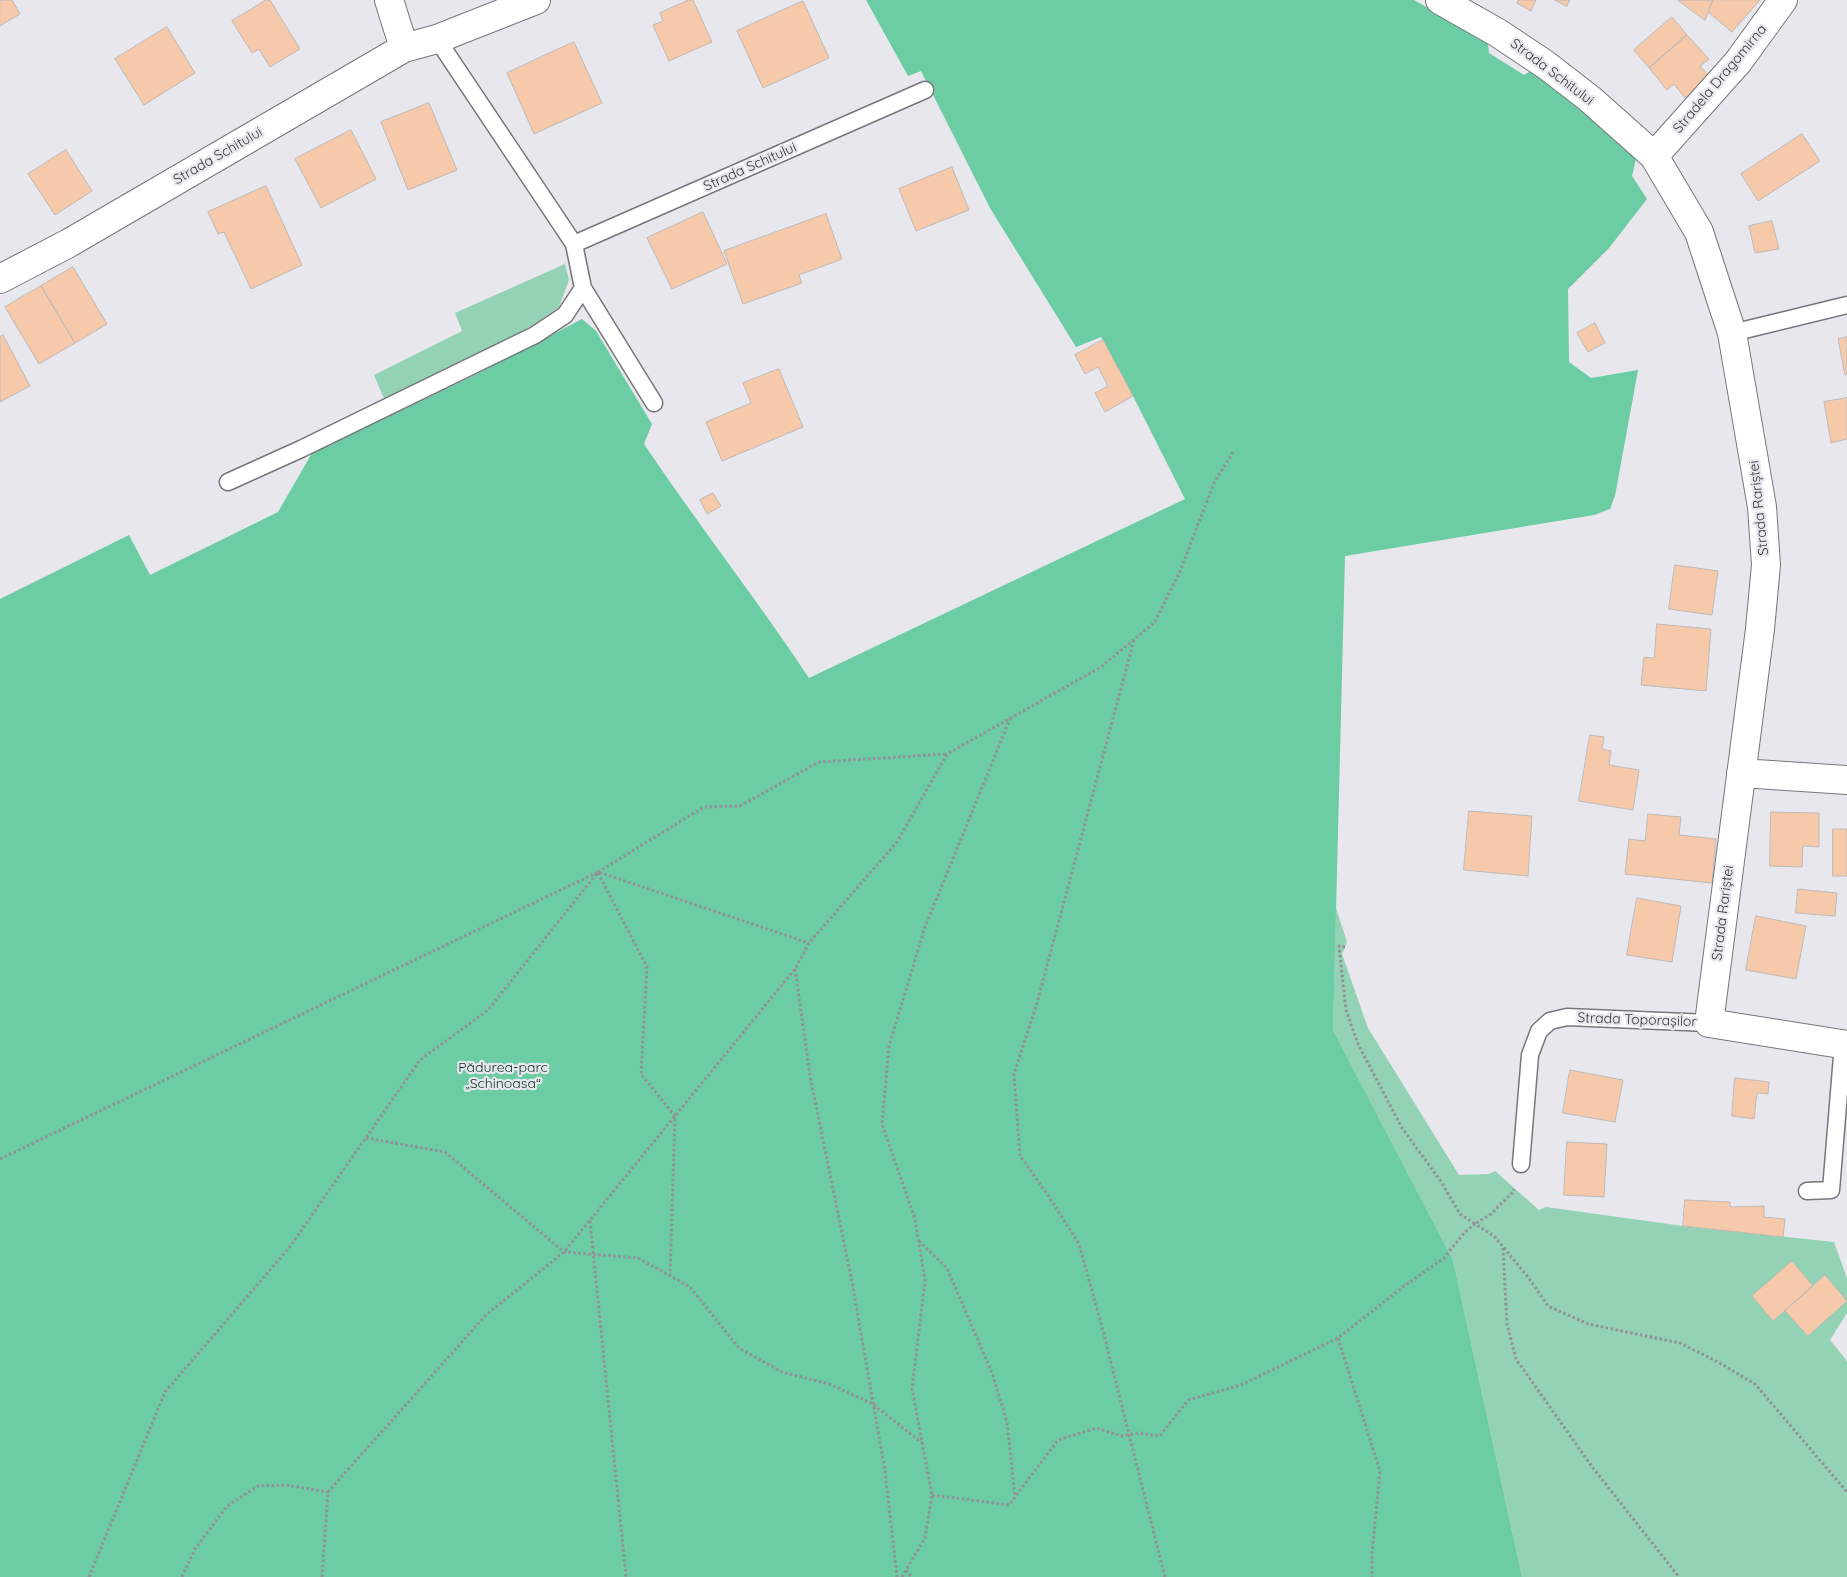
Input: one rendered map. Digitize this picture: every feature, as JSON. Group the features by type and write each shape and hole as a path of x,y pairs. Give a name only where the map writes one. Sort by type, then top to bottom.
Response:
{"street":[{"path":"389,0 404,48"},
{"name":"Strada Schitului","path":"0,280 69,243 404,48 437,39 536,0"},
{"name":"Strada Schitului","path":"1440,0 1498,33 1546,66 1590,99 1654,156"},
{"name":"Stradela Dragomirna","path":"1654,156 1738,62 1783,0"},
{"name":"Strada Rariștei","path":"1654,156 1700,232 1732,333 1762,507 1766,565 1760,630 1709,1023"},
{"path":"1742,773 1847,780"},
{"name":"Strada Toporașilor","path":"1709,1023 1845,1045"}],"lane":[{"path":"437,39 574,244 583,288 654,403"},
{"name":"Strada Schitului","path":"574,244 925,90"},
{"path":"228,482 301,450 535,335 565,315 583,288"},
{"path":"1732,333 1847,305"},
{"name":"Strada Toporașilor","path":"1521,1164 1530,1055 1539,1031 1550,1022 1567,1016 1709,1023"},
{"name":"Strada Toporașilor","path":"1807,1191 1830,1190 1845,1045"}],"path":[{"path":"0,1159 598,872 704,807 740,806 819,762 947,754 1100,668 1155,622 1180,571 1214,483 1233,452"},
{"path":"1134,640 1037,1003 1014,1074 1020,1156 1048,1195 1079,1244 1165,1577"},
{"path":"902,1577 925,1538 932,1495 912,1390 925,1281 915,1219 882,1124 888,1046 925,927 1010,719"},
{"path":"322,1577 328,1492 486,1315 564,1252 795,970 809,944 897,842 947,754"},
{"path":"598,872 809,944"},
{"path":"598,872 647,967 642,1074 675,1116 670,1276"},
{"path":"89,1577 165,1392 289,1248 420,1060 488,1010 598,872"},
{"path":"1345,946 1339,946 1346,1010 1358,1044 1402,1128 1440,1180 1460,1214 1494,1236 1528,1277 1548,1306 1588,1324 1680,1343 1718,1362 1755,1384 1847,1492"},
{"path":"795,970 810,1076 852,1282 885,1471 897,1577"},
{"path":"366,1138 444,1152 564,1252 638,1258 690,1287 739,1348 782,1372 829,1384 873,1404 922,1444"},
{"path":"932,1495 1009,1505 1058,1440 1097,1428 1121,1436 1138,1433 1160,1436 1188,1400 1241,1385 1338,1338 1403,1287 1444,1258 1464,1233 1491,1214 1513,1192 1521,1164"},
{"path":"590,1221 626,1577"},
{"path":"919,1241 947,1268 992,1373 1006,1422 1015,1496"},
{"path":"1503,1247 1507,1324 1516,1359 1594,1468 1680,1577"},
{"path":"1338,1338 1380,1471 1372,1554 1372,1577"},
{"path":"182,1577 195,1549 227,1506 258,1486 286,1485 328,1492"},
{"path":"906,1570 911,1577"}],"green space":[{"name":"Pădurea-parc „Schinoasa“","path":"866,0 1414,0 1488,42 1489,53 1524,75 1534,69 1570,95 1636,159 1632,176 1647,199 1609,248 1568,289 1569,362 1591,378 1638,370 1615,496 1610,509 1594,515 1345,556 1333,1030 1453,1260 1522,1577 0,1577 0,599 129,535 150,575 278,512 312,453 479,373 582,319 596,331 652,424 644,444 809,678 1185,499 1101,337 1076,347 990,208 921,71 908,76"},
{"path":"565,264 569,280 559,307 516,336 385,401 374,375 462,331 455,313"},
{"path":"1336,908 1347,942 1342,954 1368,1028 1459,1175 1489,1174 1495,1171 1539,1210 1546,1207 1683,1226 1834,1242 1847,1278 1847,1313 1830,1340 1847,1361 1847,1577 1522,1577 1453,1260 1333,1030"}],"building":[{"path":"0,0 12,0 20,14 0,26"},
{"path":"266,0 270,0 300,49 270,67 259,49 252,53 232,21"},
{"path":"693,0 712,42 669,61 653,25 663,21 660,13"},
{"path":"1519,0 1536,0 1531,11 1517,3"},
{"path":"1555,0 1570,0 1567,6"},
{"path":"1678,0 1713,0 1705,20"},
{"path":"1713,0 1760,0 1732,32 1708,12"},
{"path":"803,1 829,58 763,88 737,31"},
{"path":"1672,17 1687,35 1649,68 1634,50"},
{"path":"167,27 195,73 144,105 115,59"},
{"path":"1687,35 1709,59 1700,66 1709,76 1685,98 1674,84 1667,90 1649,68"},
{"path":"574,42 602,103 534,134 507,73"},
{"path":"429,103 457,170 408,190 381,122"},
{"path":"351,130 376,179 321,208 295,159"},
{"path":"1802,134 1820,161 1758,201 1741,174"},
{"path":"66,150 92,191 55,215 28,174"},
{"path":"952,167 969,210 916,231 899,189"},
{"path":"266,186 302,265 251,289 224,232 218,234 208,212"},
{"path":"703,212 727,264 672,289 647,238"},
{"path":"826,214 842,259 799,275 802,283 743,304 724,251"},
{"path":"1772,221 1779,249 1755,253 1749,226"},
{"path":"73,267 107,324 75,343 41,286"},
{"path":"41,286 75,343 39,364 5,307"},
{"path":"1595,323 1605,343 1588,352 1577,333"},
{"path":"3,335 30,386 0,402 0,337"},
{"path":"1847,337 1847,375 1845,375 1838,339"},
{"path":"1103,340 1133,396 1105,412 1095,393 1108,386 1098,367 1085,374 1075,355"},
{"path":"779,369 803,427 722,461 706,422 751,403 743,383"},
{"path":"1847,398 1847,439 1831,443 1824,402"},
{"path":"713,493 721,506 707,514 700,500"},
{"path":"1675,565 1718,571 1712,615 1669,609"},
{"path":"1657,624 1711,629 1706,691 1641,685 1644,657 1654,658"},
{"path":"1590,735 1604,737 1602,749 1611,751 1609,765 1639,770 1633,810 1579,801"},
{"path":"1469,811 1532,816 1528,876 1464,870"},
{"path":"1771,812 1819,813 1819,847 1803,846 1802,867 1770,866"},
{"path":"1648,814 1681,817 1679,835 1716,839 1712,883 1625,874 1629,839 1645,841"},
{"path":"1833,829 1847,829 1847,876 1833,876"},
{"path":"1798,889 1837,893 1835,916 1796,913"},
{"path":"1637,898 1681,906 1672,962 1627,955"},
{"path":"1756,916 1806,926 1796,979 1746,970"},
{"path":"1570,1070 1623,1080 1615,1122 1563,1113"},
{"path":"1735,1078 1769,1082 1768,1094 1757,1093 1754,1119 1732,1116"},
{"path":"1567,1142 1607,1144 1604,1197 1564,1195"},
{"path":"1685,1200 1730,1202 1730,1207 1764,1206 1764,1217 1785,1219 1783,1237 1683,1226"},
{"path":"1792,1261 1813,1286 1773,1321 1752,1296"},
{"path":"1825,1275 1847,1301 1808,1336 1785,1311"}]}
